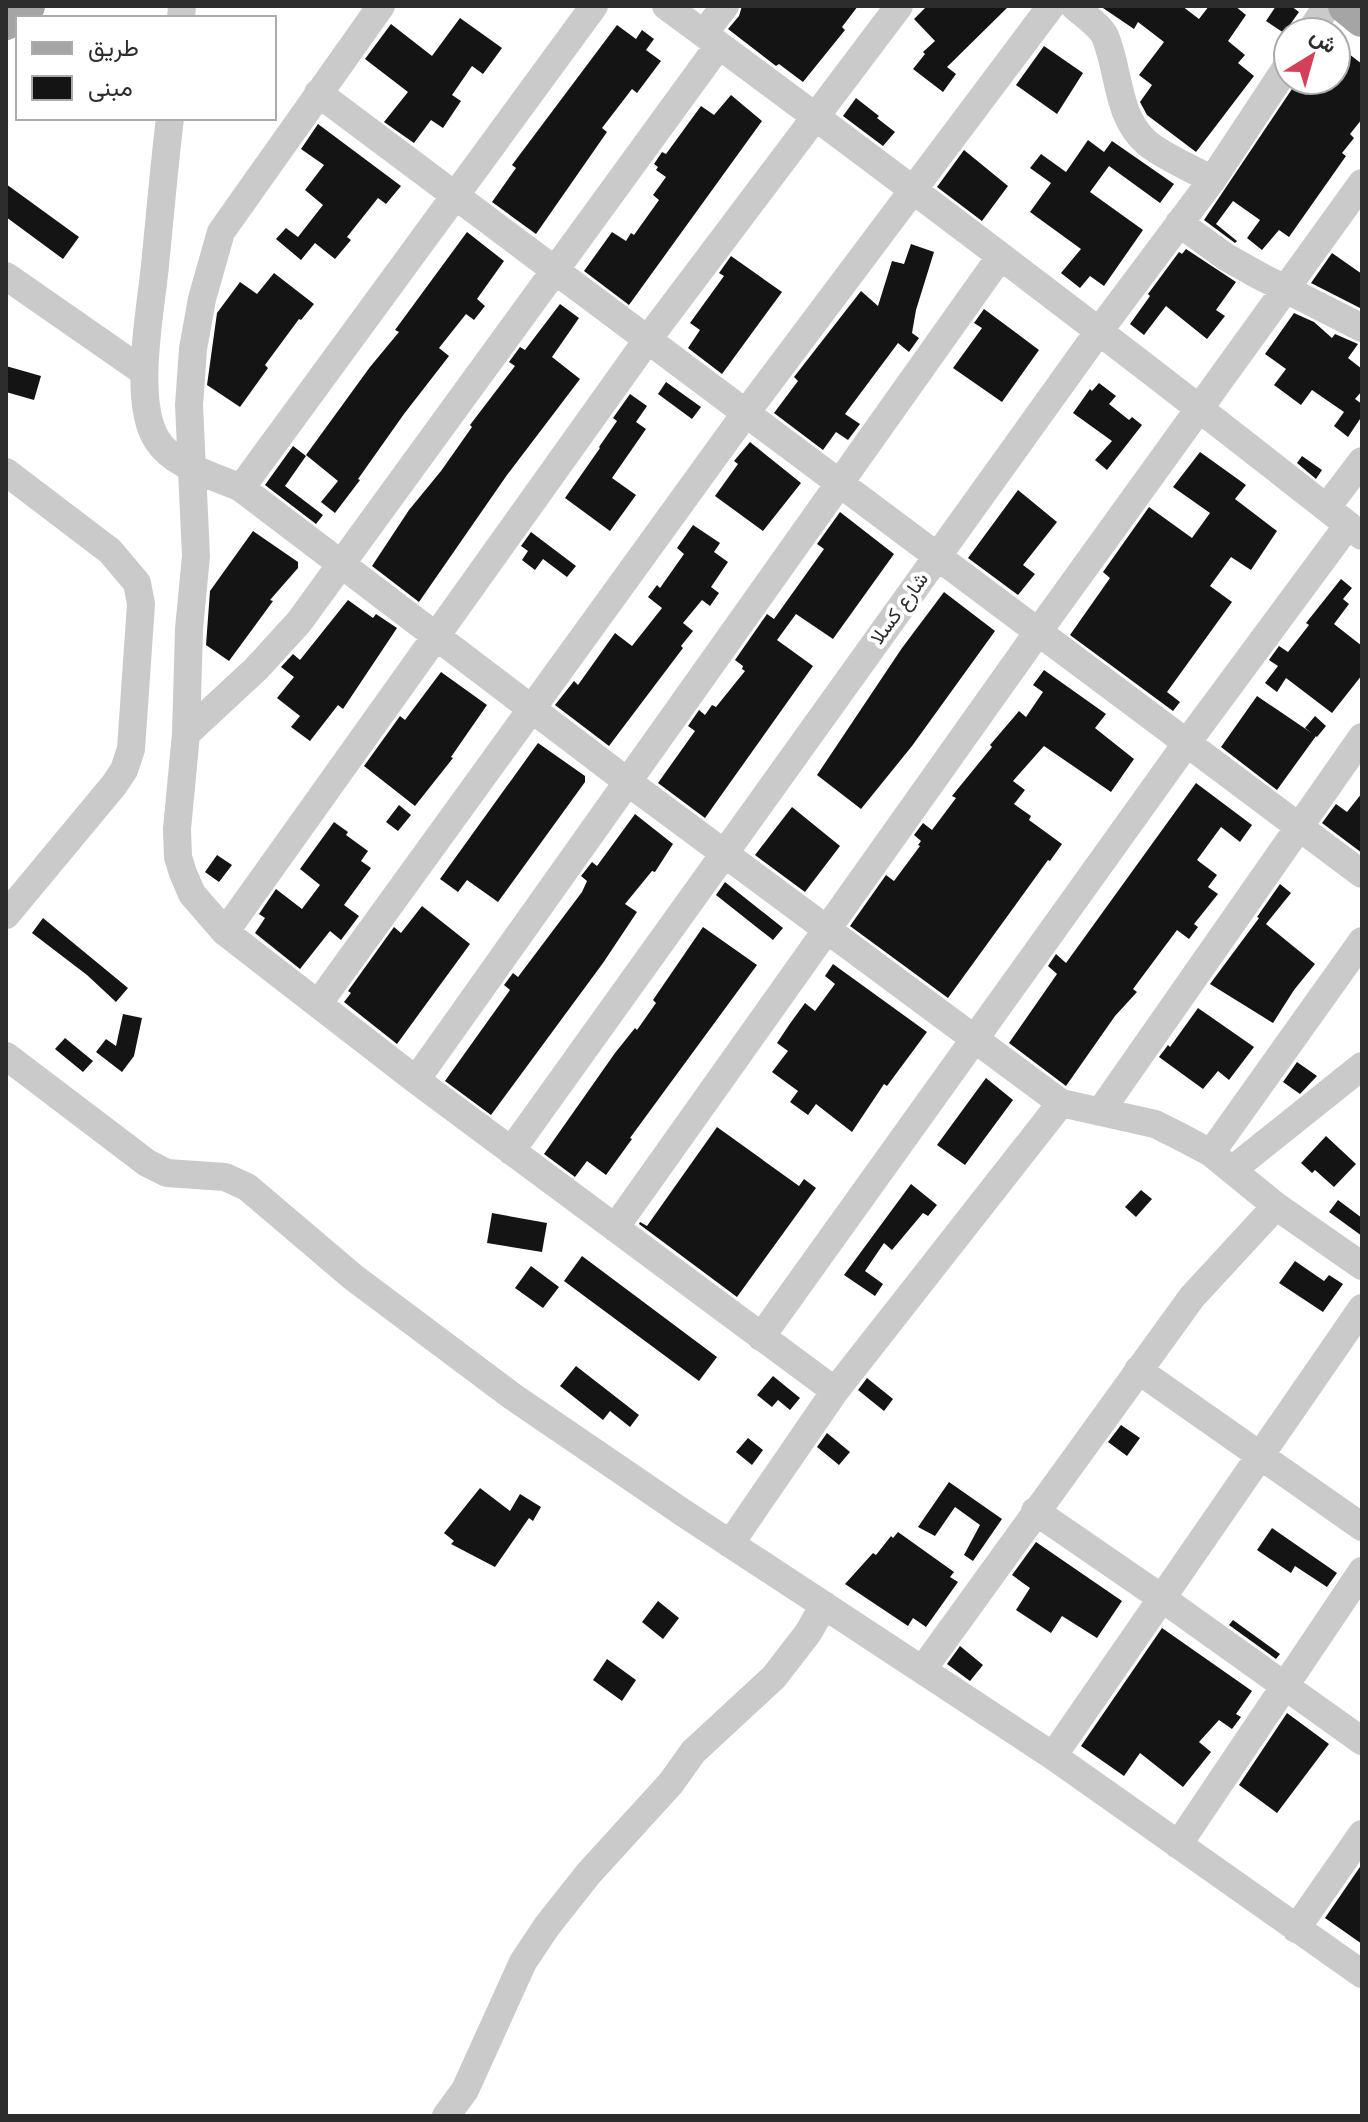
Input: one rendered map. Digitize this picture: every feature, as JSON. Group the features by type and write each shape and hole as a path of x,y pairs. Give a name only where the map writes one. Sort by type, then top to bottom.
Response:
{"main road":[{"path":"6,22 27,6"},
{"path":"1346,6 1362,19"}],"street":[{"path":"381,6 221,232 202,299 193,349 189,405 196,556 177,829 178,857 192,894 225,932 416,1080 835,1391"},
{"path":"241,488 594,6"},
{"path":"666,6 1099,331 1355,531 1186,744 761,1337"},
{"path":"186,734 256,669 299,622 556,270 711,39 725,6"},
{"path":"225,932 648,339 899,6"},
{"path":"318,1004 745,414 1051,6"},
{"path":"1074,6 1103,33 1114,64 1121,100 1130,121 1147,143 1212,180"},
{"name":"شارع كسلا","path":"511,1151 936,556 1212,180 1272,89"},
{"path":"318,93 1362,874"},
{"path":"170,120 144,372 149,422 164,450 190,466 241,488 628,782 1061,1103 1155,1124 1221,1162 1276,1206 1362,1266"},
{"path":"615,1228 1038,632 1362,183"},
{"path":"1179,223 1226,257 1362,328"},
{"path":"416,1080 1000,257"},
{"path":"6,276 144,372"},
{"path":"1327,507 1362,461"},
{"path":"6,472 110,551 137,583 141,604 131,749 124,770 6,915"},
{"path":"1100,1112 1362,737"},
{"path":"1221,1162 1362,941"},
{"path":"6,1056 147,1163 167,1173 225,1177 247,1187 353,1277 512,1396 730,1544 1053,1756 1362,1974"},
{"path":"1221,1162 1362,1066"},
{"path":"730,1544 835,1391 1061,1103"},
{"path":"923,1669 1192,1297 1276,1206"},
{"path":"1053,1756 1362,1308"},
{"path":"1138,1370 1362,1527"},
{"path":"1035,1511 1362,1741"},
{"path":"1178,1845 1362,1571"},
{"path":"446,2116 465,2090 523,1962 547,1926 589,1873 671,1783 693,1752 774,1677 808,1633 824,1605"},
{"path":"1296,1929 1362,1834"}],"building":[{"path":"742,6 858,6 842,27 845,30 803,82 779,64 776,66 728,29 739,16"},
{"path":"927,6 1009,6 947,67 956,74 943,92 913,69 925,54 923,52 935,41 914,19"},
{"path":"1100,6 1182,6 1199,19 1209,6 1235,6 1246,15 1228,41 1245,55 1238,63 1254,76 1196,152 1147,115 1140,102 1152,85 1139,75 1164,42 1138,22 1134,29"},
{"path":"1276,6 1291,6 1299,12 1296,16 1272,16 1272,25 1266,21"},
{"path":"460,18 502,48 483,74 472,66 452,95 461,101 443,128 431,120 414,143 384,122 408,92 365,59 391,24 432,56"},
{"path":"617,25 636,39 642,30 654,39 646,50 661,61 637,93 632,89 602,128 607,132 536,234 492,202 516,168 512,165"},
{"path":"1044,46 1083,73 1057,114 1016,85"},
{"path":"1352,56 1362,64 1362,119 1350,134 1354,138 1342,153 1346,156 1289,237 1279,230 1262,250 1247,238 1260,220 1233,201 1216,224 1237,241 1235,243 1204,220 1287,96 1352,96"},
{"path":"731,95 762,121 629,305 584,271 612,232 626,241 631,233 634,235 659,200 653,195 666,177 656,170 658,167 654,164 662,152 666,154 701,106 714,115"},
{"path":"856,98 895,132 883,146 843,116"},
{"path":"318,124 401,186 386,204 378,198 347,237 351,240 335,259 315,243 301,260 276,239 286,228 298,237 323,205 305,190 324,165 301,149"},
{"path":"1088,140 1104,152 1112,141 1174,184 1160,203 1109,166 1090,192 1143,230 1104,286 1090,276 1080,288 1061,273 1081,249 1030,212 1051,183 1030,168 1041,154 1066,172"},
{"path":"964,150 1008,186 982,221 937,187"},
{"path":"6,184 79,237 63,259 6,217"},
{"path":"467,232 504,261 477,299 485,306 474,320 466,314 439,348 449,356 335,513 321,502 338,481 306,455 399,332 395,330"},
{"path":"911,244 934,252 916,310 912,333 919,338 909,352 898,343 845,414 860,424 848,440 836,432 823,450 774,413 798,381 794,377 861,291 878,306 892,261 904,264"},
{"path":"1186,249 1236,282 1216,310 1225,316 1207,339 1166,306 1144,335 1130,324 1179,252 1182,254"},
{"path":"1332,253 1362,274 1362,309 1311,283"},
{"path":"731,256 782,292 722,374 688,348 700,330 690,323 724,276 719,273"},
{"path":"274,273 314,304 265,365 268,368 240,407 207,385 217,313 240,282 257,294"},
{"path":"560,304 579,318 552,357 580,379 507,475 419,602 372,566 409,510 441,471 472,427 470,425 515,366 509,362 520,347 525,350"},
{"path":"984,309 1039,350 1002,402 953,368 982,328 974,323"},
{"path":"1294,313 1314,322 1332,338 1335,334 1358,344 1348,358 1362,369 1362,391 1355,399 1362,404 1362,416 1348,437 1334,426 1344,412 1312,390 1301,405 1274,385 1286,369 1265,354"},
{"path":"6,366 41,376 34,400 6,392"},
{"path":"666,382 701,407 692,419 658,394"},
{"path":"1099,383 1116,396 1109,404 1129,420 1132,417 1142,425 1107,470 1095,460 1112,441 1073,413 1090,389 1092,391"},
{"path":"630,394 647,406 636,422 646,429 612,478 636,495 610,531 565,498 617,421 613,418"},
{"path":"750,442 801,483 763,531 715,496 738,464 734,461"},
{"path":"293,446 306,456 285,486 323,515 316,524 265,485"},
{"path":"1200,452 1246,485 1235,499 1277,531 1251,570 1231,557 1210,586 1232,602 1167,692 1180,702 1173,711 1070,635 1110,578 1103,572 1149,507 1192,538 1210,513 1173,487"},
{"path":"1302,456 1322,470 1316,479 1297,463"},
{"path":"1018,490 1057,522 1023,565 1035,574 1018,595 968,558"},
{"path":"840,512 894,554 833,639 796,614 777,640 813,666 705,818 658,783 695,731 688,726 699,710 705,715 712,705 716,707 745,671 735,660 767,614 774,619 824,549 817,544"},
{"path":"693,525 720,543 714,552 728,562 711,587 719,593 710,606 702,600 683,623 693,631 681,646 683,648 609,746 555,705 574,681 578,685 615,633 632,646 662,608 648,597 657,585 660,588 684,554 677,548"},
{"path":"253,531 298,562 298,568 270,600 273,601 229,661 206,645 210,591"},
{"path":"531,532 576,566 567,577 543,559 535,570 522,560 528,551 521,546"},
{"path":"1341,579 1352,588 1343,599 1349,604 1334,624 1362,646 1362,675 1332,713 1286,678 1277,692 1265,683 1278,666 1269,660 1279,646 1288,652 1309,625 1306,623"},
{"path":"944,592 995,631 912,746 861,809 817,775 902,648"},
{"path":"348,600 373,618 376,614 397,628 343,709 338,705 310,741 291,727 300,716 277,698 294,677 281,667 293,654 300,660"},
{"path":"1044,670 1106,714 1095,728 1134,759 1111,792 1044,746 1013,781 1025,790 1014,804 1031,816 1029,820 1062,844 948,998 850,926 886,875 894,881 920,846 921,841 914,835 923,823 932,830 956,798 952,796 992,747 990,745 1019,711 1026,717 1043,692 1033,685"},
{"path":"441,672 487,705 453,758 415,806 364,766 400,716 405,720"},
{"path":"1257,696 1316,736 1277,790 1221,747"},
{"path":"1315,716 1326,726 1317,737 1305,728"},
{"path":"538,743 585,776 585,782 498,902 467,880 458,892 440,879"},
{"path":"1196,783 1252,825 1240,842 1221,827 1197,860 1217,875 1208,887 1218,894 1194,924 1198,927 1189,939 1177,930 1133,989 1137,992 1115,1016 1066,1086 1009,1043 1057,974 1048,966 1056,954 1066,963"},
{"path":"1362,793 1362,853 1322,823 1336,804 1347,812"},
{"path":"399,805 411,815 398,831 386,822"},
{"path":"792,807 840,846 805,892 755,855"},
{"path":"635,814 673,844 655,872 652,871 625,904 637,912 603,963 491,1115 445,1081 510,990 504,985 513,973 518,977 582,892 587,881 581,876 592,862 597,866"},
{"path":"334,822 368,851 361,861 371,868 344,905 359,916 341,940 330,931 300,969 255,933 265,918 259,914 276,889 302,909 320,885 300,869"},
{"path":"217,855 232,865 219,882 205,872"},
{"path":"725,882 783,928 773,940 716,895"},
{"path":"1280,884 1291,893 1266,924 1315,964 1273,1023 1210,984"},
{"path":"422,906 470,944 397,1044 344,1002 351,993 348,991 394,927 401,933"},
{"path":"43,918 128,988 116,1002 87,975 32,933"},
{"path":"703,927 757,965 606,1175 587,1161 575,1177 544,1154 615,1053 635,1028 637,1030 656,1003 653,1000"},
{"path":"833,964 927,1032 887,1086 884,1084 852,1132 816,1104 808,1115 790,1102 798,1091 772,1072 788,1051 777,1043 789,1025 805,1003 815,1011 835,984 825,976"},
{"path":"1198,1008 1254,1047 1229,1080 1218,1071 1203,1089 1159,1057"},
{"path":"123,1014 142,1018 134,1056 122,1072 96,1052 106,1039 116,1046"},
{"path":"65,1038 93,1061 83,1072 55,1049"},
{"path":"1297,1062 1317,1076 1300,1094 1283,1082"},
{"path":"986,1078 1013,1100 965,1165 937,1145"},
{"path":"717,1127 799,1186 804,1179 816,1188 737,1297 639,1224 647,1226"},
{"path":"1326,1136 1356,1164 1334,1187 1315,1170 1312,1173 1301,1163"},
{"path":"911,1184 937,1205 928,1216 923,1213 892,1250 884,1243 865,1271 883,1284 875,1296 844,1275"},
{"path":"1141,1190 1152,1199 1136,1217 1125,1207"},
{"path":"1338,1200 1362,1218 1362,1236 1329,1212"},
{"path":"492,1213 547,1223 542,1252 487,1243"},
{"path":"582,1256 717,1357 699,1381 564,1281"},
{"path":"1295,1261 1324,1281 1329,1275 1343,1284 1323,1312 1279,1283"},
{"path":"531,1266 559,1287 543,1308 515,1288"},
{"path":"576,1366 639,1415 630,1427 610,1411 603,1420 560,1386"},
{"path":"773,1376 800,1398 790,1410 778,1400 772,1407 757,1395"},
{"path":"867,1378 893,1399 884,1411 858,1390"},
{"path":"1121,1425 1140,1438 1127,1456 1108,1442"},
{"path":"827,1433 850,1452 839,1465 817,1447"},
{"path":"748,1438 763,1450 752,1465 736,1452"},
{"path":"949,1482 1002,1519 973,1561 964,1555 980,1525 955,1507 935,1536 918,1527"},
{"path":"480,1488 510,1511 520,1494 541,1507 533,1521 529,1518 495,1567 451,1544 454,1541 444,1533"},
{"path":"1272,1528 1337,1573 1327,1587 1295,1566 1291,1573 1257,1550"},
{"path":"898,1532 954,1572 950,1577 958,1582 926,1627 913,1618 908,1626 845,1584 873,1553 876,1555"},
{"path":"1036,1542 1122,1601 1097,1638 1062,1616 1051,1633 1016,1610 1030,1588 1012,1575"},
{"path":"658,1601 679,1618 663,1639 642,1622"},
{"path":"1233,1620 1280,1654 1276,1659 1229,1625"},
{"path":"1162,1628 1252,1691 1236,1714 1241,1717 1232,1729 1219,1720 1199,1742 1211,1752 1183,1787 1140,1753 1124,1776 1081,1746"},
{"path":"960,1646 983,1665 970,1681 947,1664"},
{"path":"607,1659 636,1680 622,1701 593,1680"},
{"path":"1287,1713 1329,1744 1277,1813 1239,1785"},
{"path":"1362,1864 1362,1944 1325,1918"}]}
